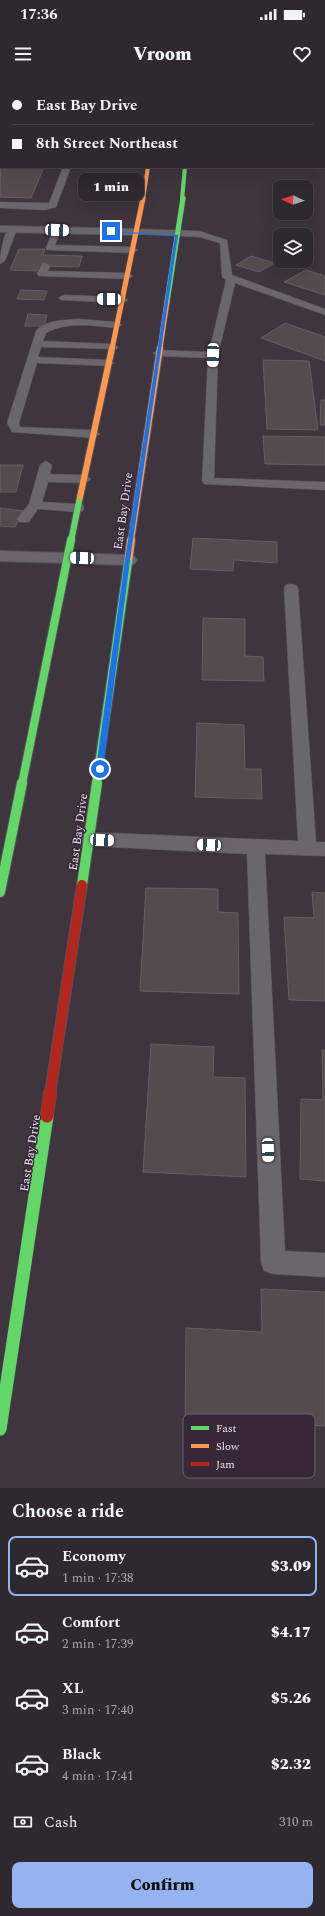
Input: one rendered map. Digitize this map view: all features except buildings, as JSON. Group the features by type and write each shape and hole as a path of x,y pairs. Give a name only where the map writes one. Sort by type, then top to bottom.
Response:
{"main road":[{"path":"0,892 5,844 123,300 148,168"},
{"name":"East Bay Drive","path":"0,1429 89,839 158,353 183,195 185,168"}],"street":[{"path":"0,229 137,232"},
{"path":"0,556 128,560"}],"lane":[{"path":"0,206 45,207 53,205 68,168"},
{"path":"0,261 13,229"},
{"path":"57,230 49,251 87,252 133,250"},
{"path":"137,232 209,236 224,242 227,277 325,312"},
{"path":"45,266 42,274 59,270 128,276"},
{"path":"231,279 224,298 218,340 213,355 208,481 325,486"},
{"path":"64,298 123,300"},
{"path":"94,434 16,430 13,423 41,331 59,323 117,324"},
{"path":"37,344 113,347"},
{"path":"158,353 213,355"},
{"path":"32,360 109,362"},
{"path":"24,519 35,505 46,464"},
{"path":"42,478 85,479"},
{"path":"35,505 78,508"},
{"path":"291,588 307,848"},
{"path":"89,839 325,849"},
{"path":"256,847 273,1262 325,1265"}],"traffic: fast":[{"path":"167,302 183,195 185,168"},
{"path":"0,892 80,497"},
{"path":"82,885 129,556"},
{"path":"0,1429 47,1116"}],"traffic: slow":[{"path":"80,497 137,232 148,168"},
{"path":"129,556 167,302"}],"traffic: jam":[{"path":"47,1116 82,885"}],"route":[{"path":"100,769 128,560 176,235 111,231"}]}
